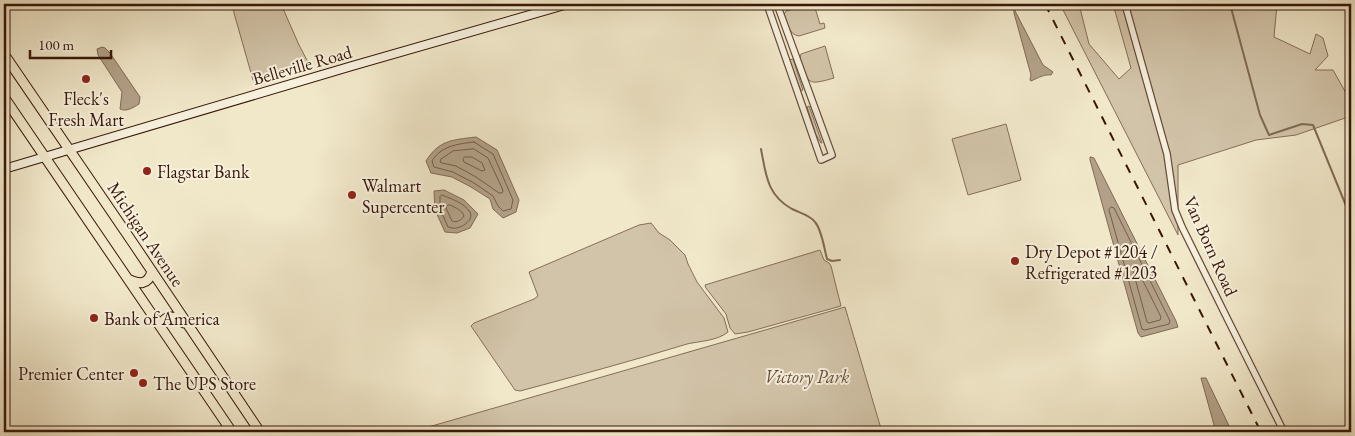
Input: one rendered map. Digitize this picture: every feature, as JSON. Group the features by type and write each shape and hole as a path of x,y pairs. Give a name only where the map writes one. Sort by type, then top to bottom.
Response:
{"main road":[{"name":"Belleville Road","path":"4,169 568,4"},
{"name":"Michigan Avenue","path":"4,54 260,432"},
{"path":"4,98 232,432"},
{"path":"128,278 139,284 143,283 149,279 152,271"},
{"path":"160,325 165,319 174,316 188,326"}],"street":[{"path":"767,4 782,50 821,160 832,155 778,7 770,13"},
{"name":"Van Born Road","path":"1125,4 1167,154 1175,210 1214,293 1284,432"},
{"path":"782,50 792,46"},
{"path":"799,98 809,94"}],"green space":[{"path":"233,4 281,4 309,64 253,80"},
{"path":"819,4 820,7 815,8 820,24 824,23 825,28 799,36 796,35 789,28 784,14 786,11"},
{"path":"1060,4 1079,4 1089,44 1119,79 1131,68 1113,4 1277,4 1274,37 1310,54 1316,34 1323,38 1328,56 1315,70 1333,70 1351,102 1351,116 1296,135 1256,140 1178,165 1178,235"},
{"path":"825,46 834,78 818,82 810,81 807,78 800,58 801,54"},
{"path":"793,59 803,90 801,91 789,60"},
{"path":"809,106 822,143 816,135 807,107"},
{"path":"1006,124 1021,180 968,195 952,139"},
{"path":"651,223 659,233 670,240 685,255 697,282 724,318 728,332 714,339 687,344 520,391 515,390 471,326 474,323 538,296 529,272 639,225"},
{"path":"820,250 824,260 831,266 841,306 735,334 730,328 726,314 705,285"},
{"name":"Victory Park","path":"845,307 882,432 411,432"}],"water":[{"path":"1014,9 1043,65 1053,72 1051,75 1030,80 1031,75"},
{"path":"102,47 110,53 140,97 139,104 134,107 127,110 120,109 122,92 98,55 97,49"},
{"path":"476,137 497,150 519,200 516,212 503,218 493,209 490,199 452,177 431,173 426,161 436,149 447,142"},
{"path":"1090,157 1094,158 1178,327 1141,337 1138,333 1090,160"},
{"path":"444,190 464,200 478,214 470,228 457,233 445,232 435,210 434,191"},
{"path":"1201,378 1206,378 1232,432 1216,432"}],"waterway":[{"path":"1230,4 1260,115 1269,135 1302,124 1313,125 1351,218"},
{"path":"761,149 766,176 777,197 792,209 813,220 823,239 827,259 832,261 840,260"}],"railway":[{"path":"1045,4 1261,432"}],"place":[{"name":"Fleck's Fresh Mart","path":"86,79"},
{"name":"Flagstar Bank","path":"147,171"},
{"name":"Walmart Supercenter","path":"352,195"},
{"name":"Dry Depot #1204 / Refrigerated #1203","path":"1015,261"},
{"name":"Bank of America","path":"94,318"},
{"name":"Premier Center","path":"134,373"},
{"name":"The UPS Store","path":"143,383"}]}
